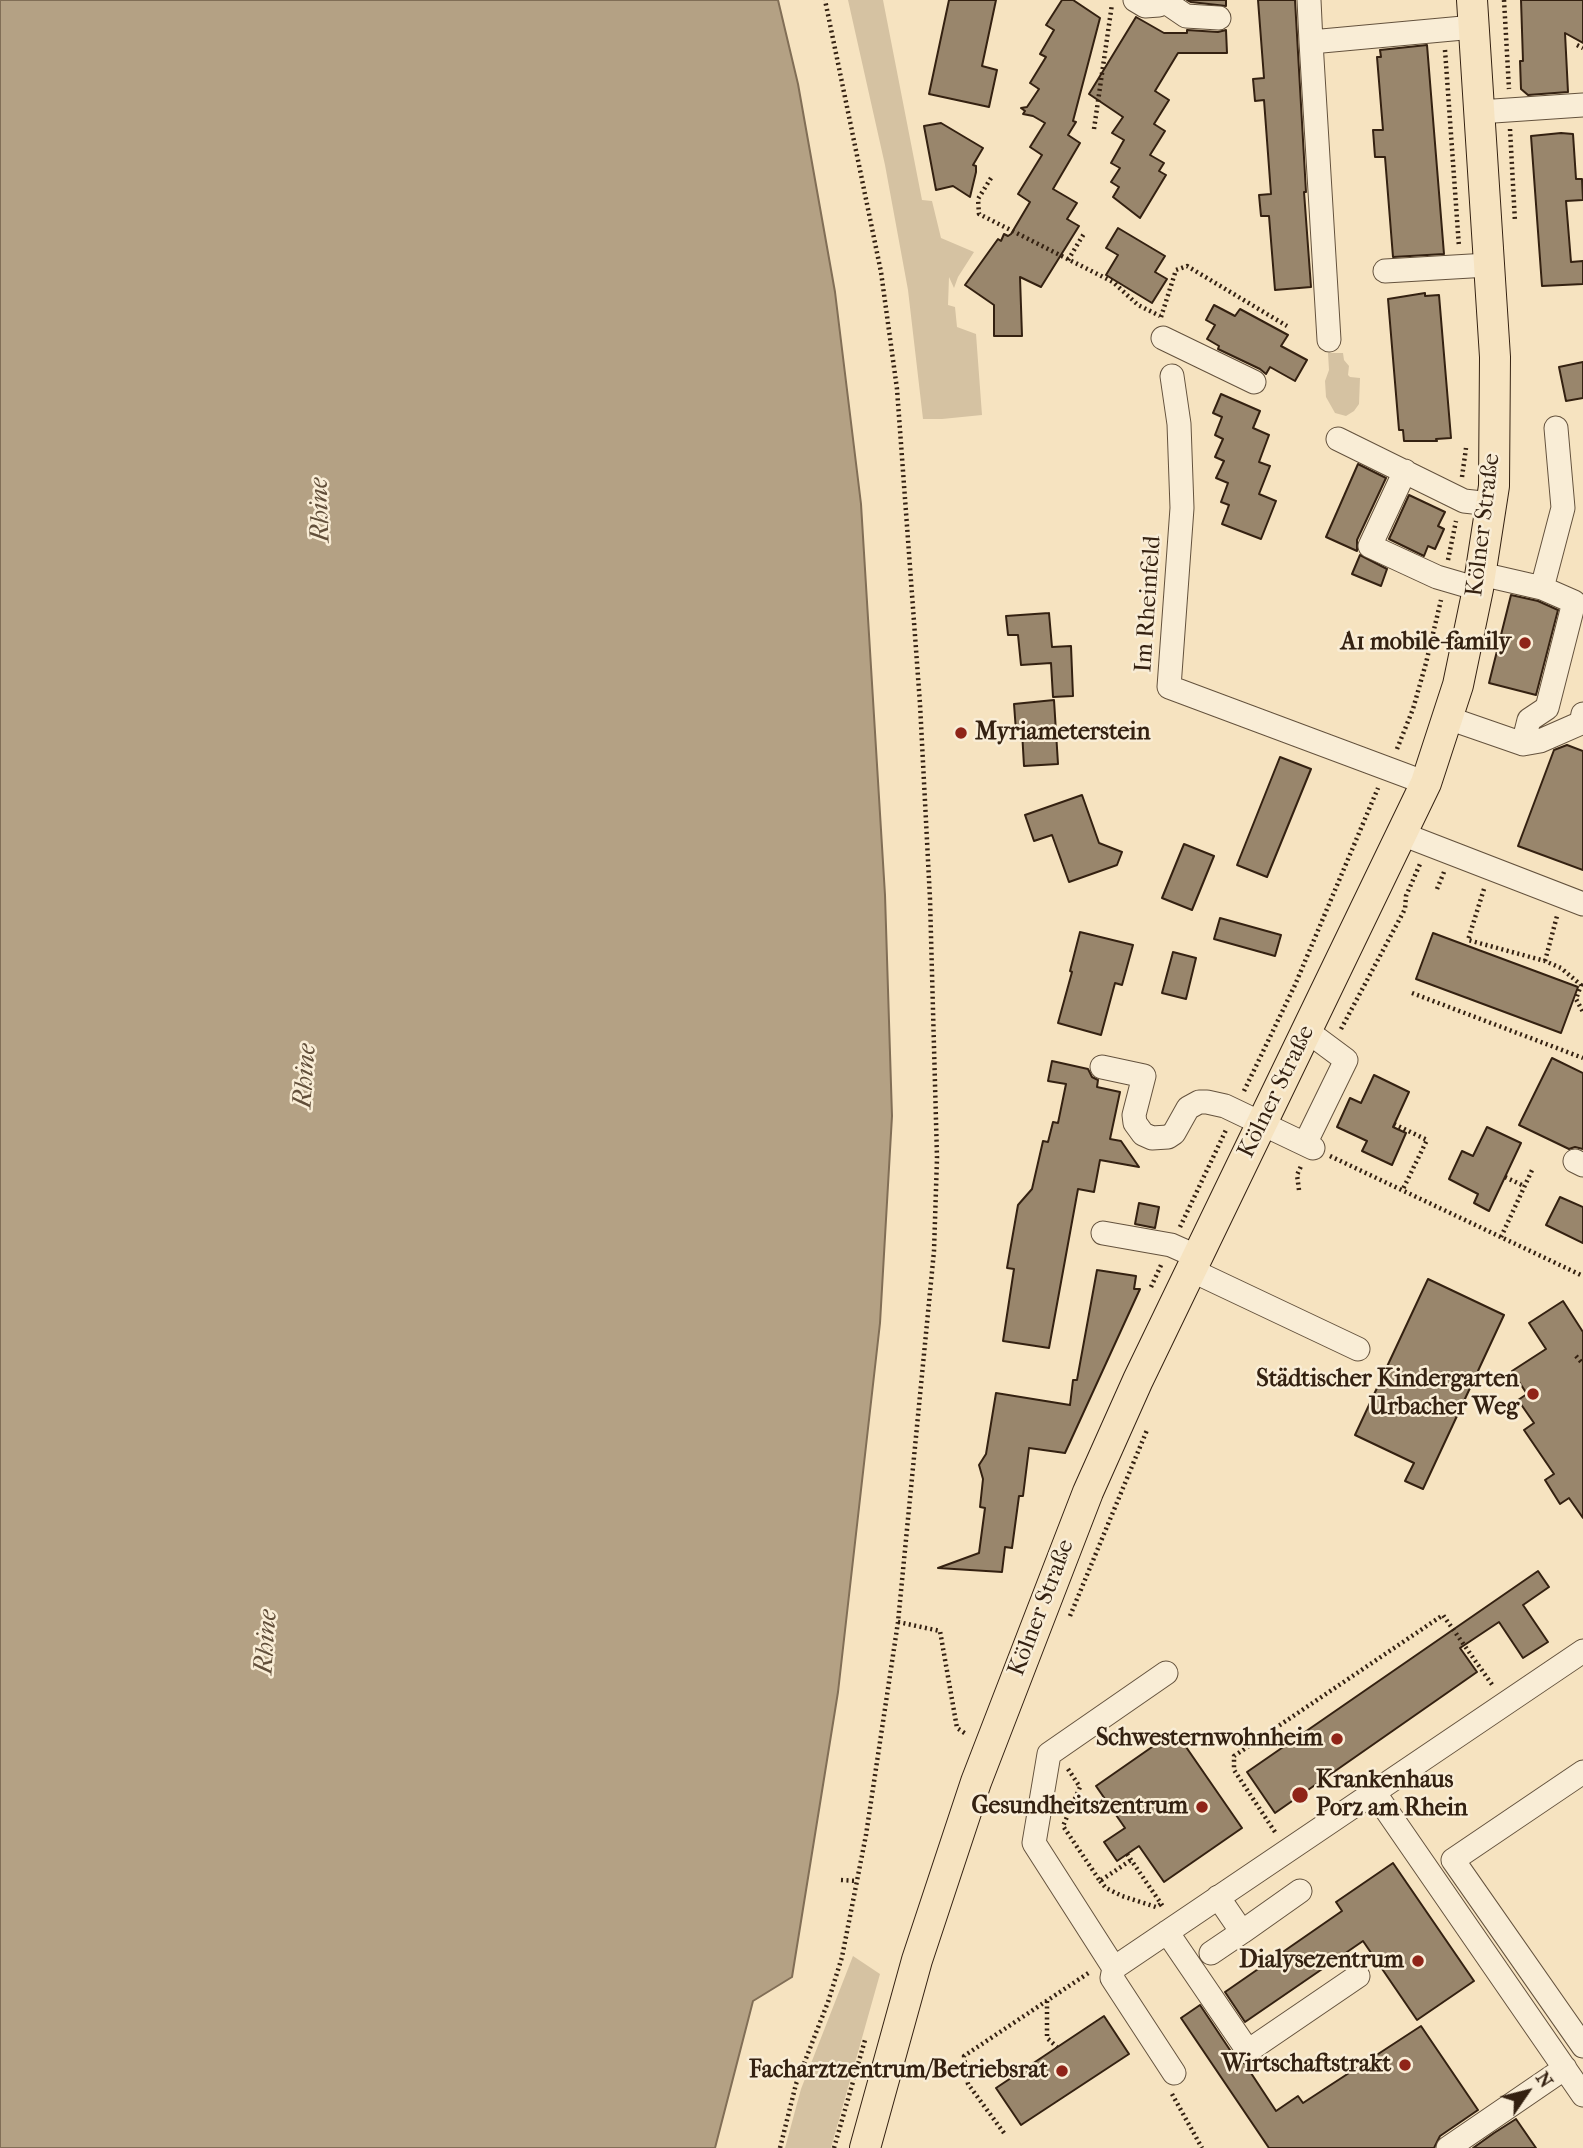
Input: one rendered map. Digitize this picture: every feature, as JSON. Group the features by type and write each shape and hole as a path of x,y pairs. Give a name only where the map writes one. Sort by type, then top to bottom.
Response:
{"main road":[{"name":"Kölner Straße","path":"865,2148 917,1960 985,1758 1088,1492 1138,1380 1262,1124 1319,1040 1402,834 1426,783 1448,718 1480,581 1494,486 1495,358 1473,14"}],"street":[{"path":"1135,0 1145,6 1159,5 1165,1 1186,16 1219,18"},
{"path":"1309,0 1329,340"},
{"path":"1311,42 1473,14"},
{"path":"1479,112 1583,105"},
{"path":"1385,271 1489,265"},
{"path":"1161,327 1254,382"},
{"name":"Im Rheinfeld","path":"1172,376 1179,424 1182,508 1169,687 1426,783"},
{"path":"1542,588 1563,508 1556,428"},
{"path":"1338,439 1464,501 1491,504"},
{"path":"1405,471 1370,546 1437,577 1542,588 1579,604 1547,708 1529,720 1523,744"},
{"path":"1448,718 1523,744 1540,741 1581,723 1583,714"},
{"path":"1402,834 1583,904"},
{"path":"1102,1067 1144,1076 1134,1115 1135,1124 1143,1134 1152,1138 1160,1139 1174,1133 1188,1108 1199,1101 1225,1106 1309,1146 1346,1060 1319,1040"},
{"path":"1102,1233 1171,1245 1194,1263 1358,1349"},
{"path":"1113,1973 1218,1897 1583,1651"},
{"path":"1166,1673 1049,1754 1034,1843 1174,2073"},
{"path":"1583,1772 1453,1860 1583,2046"},
{"path":"1374,1792 1583,2095"},
{"path":"1211,1953 1300,1891"},
{"path":"1218,1897 1242,1932"},
{"path":"1167,1932 1248,2051 1358,1976"},
{"path":"1448,2148 1565,2068"}],"path":[{"path":"780,2148 796,2084 828,2002 842,1957 866,1835 898,1622 934,1251 937,1158 930,899 920,704 900,419 890,328 848,105 825,0"},
{"path":"1094,129 1113,0"},
{"path":"991,178 978,199 979,214 1113,282 1161,327 1176,270 1187,266 1287,326"},
{"path":"1068,260 1085,232"},
{"path":"1484,889 1468,940 1561,968 1581,985 1576,999 1583,1012"},
{"path":"1319,1040 1405,909 1406,896"},
{"path":"1545,961 1557,915"},
{"path":"1412,993 1583,1058"},
{"path":"1394,1124 1427,1140 1403,1189"},
{"path":"1309,1146 1583,1276"},
{"path":"1501,1237 1533,1168"},
{"path":"1506,1177 1524,1186"},
{"path":"1576,1356 1583,1364"},
{"path":"1070,1617 1150,1423"},
{"path":"1287,1851 1234,1770 1234,1756 1443,1615 1506,1703"},
{"path":"898,1622 940,1632 957,1728 966,1734"},
{"path":"1049,1754 1066,1767 1080,1787 1063,1826 1100,1881 1106,1888 1122,1896 1156,1907 1161,1904"},
{"path":"1100,1881 1130,1860"},
{"path":"841,1880 857,1881"},
{"path":"1004,2133 968,2084 964,2056 1095,1969 1113,1973"},
{"path":"1046,2000 1047,2038 1057,2047"},
{"path":"1174,2073 1172,2095 1202,2148"}],"shaded area":[{"path":"848,0 883,0 922,200 932,201 941,238 974,252 954,288 949,277 948,305 955,307 957,327 976,334 982,415 923,419 908,290 885,165"},
{"path":"1328,353 1343,353 1349,366 1348,375 1360,378 1359,404 1346,416 1335,413 1326,397"},
{"path":"853,1956 880,1974 831,2148 785,2148 801,2089"}],"water":[{"name":"Rhine","path":"0,0 778,0 798,84 835,292 861,504 885,895 892,1116 880,1323 838,1692 792,1977 753,2001 715,2148 0,2148"}],"building":[{"path":"949,0 996,0 982,66 997,70 989,107 929,94"},
{"path":"1062,0 1073,0 1100,18 1073,121 1076,122 1068,135 1080,143 1053,189 1077,203 1067,219 1079,226 1041,287 1020,277 1022,336 994,336 994,305 965,285 998,239 1001,241 1004,234 1011,234 1030,202 1018,194 1042,155 1030,147 1045,123 1023,114 1025,111 1021,108 1027,107 1039,89 1030,83 1046,57 1040,54 1054,30 1046,25"},
{"path":"1187,0 1226,0 1226,6 1191,2"},
{"path":"1258,0 1295,0 1311,287 1275,290 1269,216 1261,216 1259,195 1271,194 1264,100 1255,101 1253,79 1264,78"},
{"path":"1521,0 1583,0 1583,43 1565,33 1568,92 1528,95 1521,89"},
{"path":"1136,17 1164,33 1226,30 1227,53 1178,53 1155,91 1169,100 1154,124 1165,131 1150,155 1164,163 1159,171 1166,175 1140,218 1113,197 1119,187 1111,182 1120,168 1111,163 1124,140 1112,133 1123,117 1089,94"},
{"path":"1427,45 1444,254 1393,257 1385,157 1375,157 1373,130 1383,130 1377,57 1381,57 1380,50"},
{"path":"941,123 983,148 973,165 976,166 976,172 970,197 953,186 936,190 924,126"},
{"path":"1573,134 1576,179 1582,179 1583,200 1566,201 1571,262 1583,261 1583,284 1542,286 1531,136"},
{"path":"1118,228 1165,256 1155,272 1167,279 1152,303 1106,275 1118,255 1106,248"},
{"path":"1425,293 1425,296 1439,295 1451,438 1436,439 1437,441 1404,441 1403,430 1399,430 1388,299"},
{"path":"1214,305 1235,316 1240,309 1288,335 1281,346 1307,360 1295,381 1270,367 1266,374 1218,349 1219,346 1207,339 1215,325 1206,320"},
{"path":"1583,362 1583,398 1566,401 1559,367"},
{"path":"1221,394 1260,411 1253,428 1269,435 1259,462 1270,466 1259,494 1276,501 1261,539 1222,524 1229,505 1221,502 1228,483 1216,478 1224,461 1215,457 1223,439 1215,435 1222,417 1213,413"},
{"path":"1358,464 1386,478 1357,540 1357,551 1326,537"},
{"path":"1409,495 1445,512 1438,526 1444,529 1435,549 1428,546 1424,556 1389,539"},
{"path":"1360,555 1387,569 1381,586 1352,574"},
{"name":"A1 mobile-family","path":"1511,595 1538,601 1558,610 1536,695 1489,683"},
{"path":"1049,613 1052,647 1071,646 1073,696 1053,697 1051,663 1021,665 1018,635 1008,635 1006,616"},
{"path":"1054,700 1058,764 1024,766 1022,731 1016,731 1014,704"},
{"path":"1567,745 1583,751 1583,870 1518,846 1554,750"},
{"path":"1280,757 1311,769 1267,877 1237,865"},
{"path":"1082,795 1099,843 1122,852 1117,865 1069,882 1052,835 1034,841 1025,815"},
{"path":"1184,844 1214,856 1192,910 1162,898"},
{"path":"1220,918 1281,935 1275,956 1214,939"},
{"path":"1080,932 1133,945 1122,985 1115,983 1101,1035 1058,1023"},
{"path":"1433,933 1578,987 1561,1033 1416,979"},
{"path":"1173,952 1196,958 1186,999 1162,993"},
{"path":"1552,1058 1583,1073 1583,1149 1569,1149 1519,1125"},
{"path":"1052,1061 1088,1069 1092,1077 1098,1080 1097,1087 1120,1092 1110,1139 1121,1141 1139,1167 1100,1160 1094,1192 1078,1189 1049,1348 1003,1341 1014,1269 1007,1268 1018,1205 1032,1189 1043,1141 1048,1142 1053,1122 1058,1123 1066,1084 1048,1081"},
{"path":"1374,1075 1409,1092 1393,1127 1406,1133 1392,1165 1362,1151 1367,1141 1337,1127 1350,1098 1361,1103"},
{"path":"1487,1127 1521,1143 1489,1211 1474,1203 1478,1194 1449,1179 1462,1151 1473,1156"},
{"path":"1560,1197 1583,1207 1583,1243 1546,1225"},
{"path":"1139,1203 1159,1207 1155,1228 1135,1224"},
{"path":"1097,1270 1136,1276 1134,1289 1140,1289 1065,1453 1029,1448 1023,1496 1019,1496 1012,1548 1005,1547 1002,1572 938,1568 979,1553 985,1508 980,1507 983,1479 979,1465 986,1454 996,1393 1070,1405"},
{"path":"1428,1279 1504,1315 1423,1489 1405,1481 1414,1463 1355,1435"},
{"path":"1563,1301 1583,1332 1583,1518 1569,1498 1560,1504 1545,1480 1554,1474 1524,1430 1534,1423 1518,1400 1527,1394 1512,1371 1546,1349 1529,1323"},
{"name":"Schwesternwohnheim","path":"1538,1571 1549,1587 1523,1605 1548,1642 1523,1658 1499,1622 1460,1648 1477,1672 1275,1813 1247,1772"},
{"name":"Gesundheitszentrum","path":"1175,1731 1242,1828 1164,1882 1139,1846 1117,1861 1104,1842 1125,1828 1096,1786"},
{"name":"Dialysezentrum","path":"1393,1863 1474,1981 1417,2020 1363,1941 1245,2022 1225,1992 1342,1911 1336,1902"},
{"name":"Wirtschaftstrakt","path":"1200,2005 1236,2059 1245,2064 1276,2111 1298,2096 1303,2103 1421,2026 1478,2110 1440,2136 1434,2148 1269,2148 1181,2018"},
{"name":"Facharztzentrum/Betriebsrat","path":"1104,2016 1129,2054 1021,2125 996,2088"},
{"path":"1516,2119 1536,2148 1473,2148 1494,2133"}],"place":[{"name":"A1 mobile-family","path":"1525,643"},
{"name":"Myriameterstein","path":"961,733"},
{"name":"Städtischer Kindergarten Urbacher Weg","path":"1533,1394"},
{"name":"Schwesternwohnheim","path":"1337,1739"},
{"name":"Krankenhaus Porz am Rhein","path":"1300,1795"},
{"name":"Gesundheitszentrum","path":"1202,1807"},
{"name":"Dialysezentrum","path":"1418,1961"},
{"name":"Wirtschaftstrakt","path":"1405,2065"},
{"name":"Facharztzentrum/Betriebsrat","path":"1062,2071"}]}
